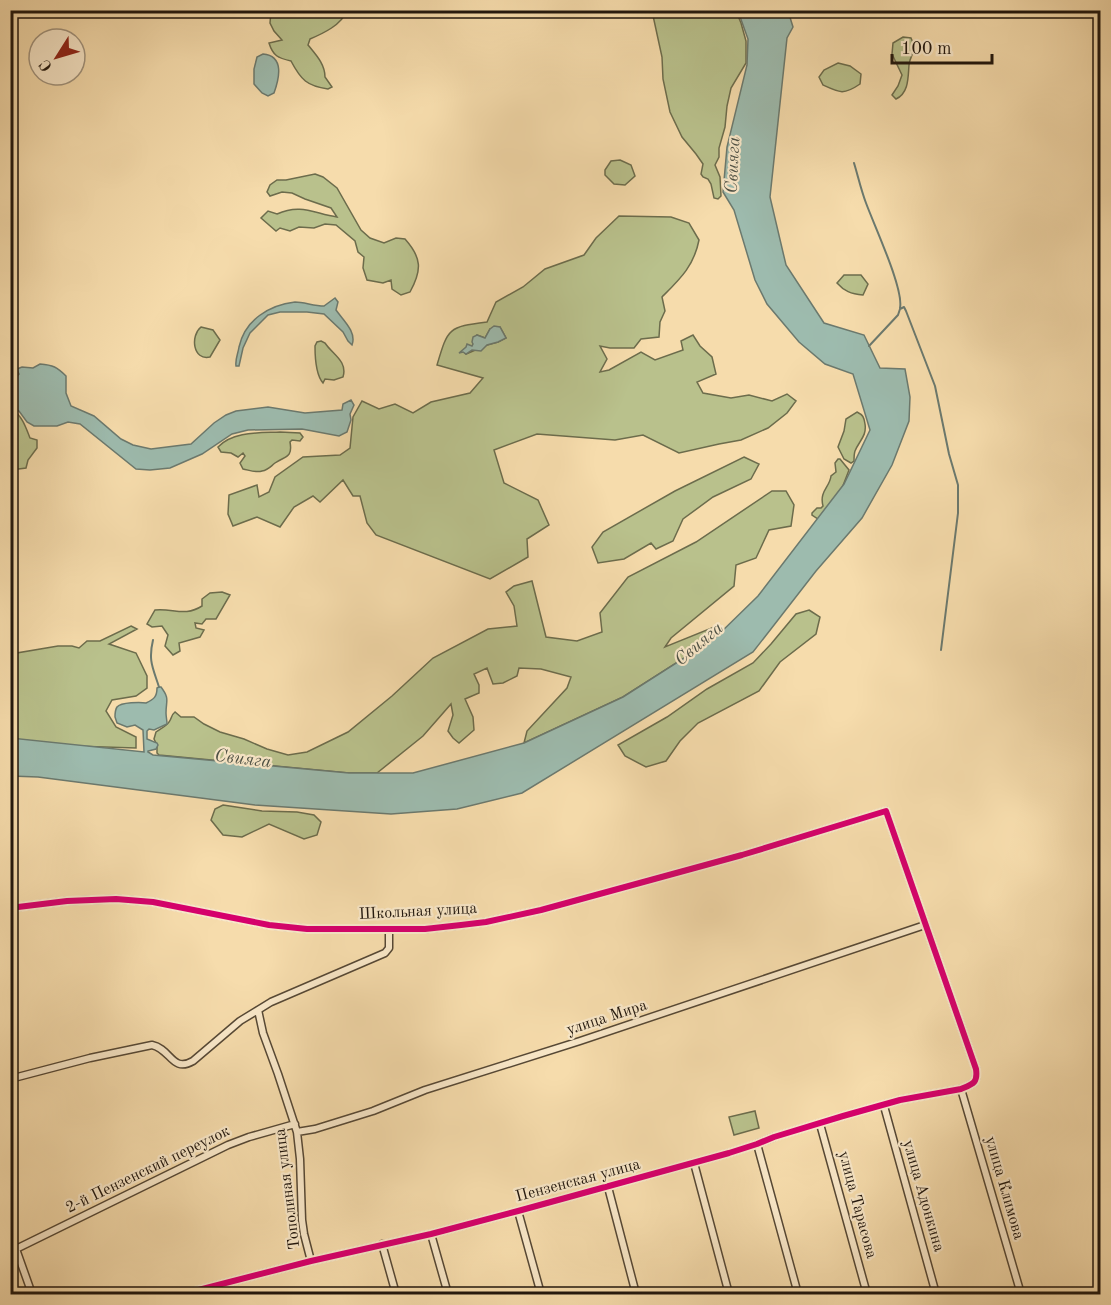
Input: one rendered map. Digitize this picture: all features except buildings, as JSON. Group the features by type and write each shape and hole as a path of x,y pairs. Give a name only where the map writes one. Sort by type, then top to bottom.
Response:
{"street":[{"name":"Школьная улица","path":"10,909 67,901 116,899 153,902 288,927 434,928 522,915 742,855 886,811 925,925"},
{"name":"Пензенская улица","path":"183,1294 518,1211 694,1163 900,1100 969,1086 975,1081 976,1069 925,925"},
{"name":"улица Мира","path":"297,1132 315,1129 373,1111 425,1090 580,1041 925,925"},
{"path":"10,1079 152,1045 160,1047 181,1066 187,1065 240,1022 271,1002 385,953 389,948 389,929"},
{"name":"Тополиная улица","path":"258,1010 263,1033 297,1132 302,1220 311,1261"},
{"name":"улица Климова","path":"961,1089 1021,1294"},
{"name":"улица Адонкина","path":"884,1106 936,1294"},
{"name":"2-й Пензенский переулок","path":"32,1294 16,1249 228,1145 295,1124"},
{"name":"улица Тарасова","path":"820,1124 867,1294"},
{"path":"757,1144 798,1294"},
{"path":"694,1163 729,1294"},
{"path":"608,1187 636,1294"},
{"path":"518,1211 541,1294"},
{"path":"431,1234 448,1294"},
{"path":"382,1244 396,1294"}],"green space":[{"path":"271,11 347,11 336,24 310,39 308,45 320,60 325,77 332,87 328,89 310,84 298,73 291,61 274,54 269,43 282,40 270,23"},
{"path":"652,11 736,11 741,23 746,41 746,63 731,88 727,106 719,157 715,165 720,177 721,196 718,199 714,198 708,179 701,174 703,164 682,137 670,112"},
{"path":"903,37 911,38 914,49 906,89 896,99 892,95 902,75 892,54 893,43"},
{"path":"838,63 850,66 861,74 860,84 842,92 823,85 819,77 824,70"},
{"path":"620,160 631,165 635,176 625,185 614,184 605,175 605,170 611,161"},
{"path":"315,174 337,188 361,230 370,238 384,243 396,238 405,239 411,246 417,258 418,271 410,292 401,295 392,289 391,280 383,283 367,280 363,268 364,257 358,252 355,241 336,225 325,224 314,228 299,227 290,231 280,228 276,231 261,218 268,211 277,214 293,209 337,217 331,208 292,193 282,192 270,196 267,192 270,185 277,180"},
{"path":"619,216 671,217 689,223 699,240 690,265 662,297 665,311 660,322 659,337 641,339 634,348 600,346 607,359 600,372 609,370 641,352 655,360 683,350 681,341 693,335 700,346 712,357 716,374 697,382 703,393 731,398 749,395 772,401 787,394 796,401 787,413 768,428 741,440 679,453 643,435 615,440 537,434 494,450 504,483 538,500 549,525 527,539 528,557 490,579 376,535 367,523 360,496 353,496 343,480 320,502 313,496 294,507 280,527 257,517 233,526 228,514 229,495 257,485 259,497 269,492 275,477 303,457 340,455 350,448 353,417 362,401 379,409 395,404 413,413 431,402 470,393 483,378 437,365 447,336 457,328 487,322 496,302 523,287 545,269 584,255 596,238","holes":["500,327 506,338 466,354 463,351 469,346 472,347 477,335 485,338 490,329"]},
{"path":"844,275 861,275 868,284 863,295 848,292 837,283"},
{"path":"201,327 213,330 220,340 210,357 200,355 195,347 195,336"},
{"path":"321,341 341,362 343,377 334,380 325,379 323,383 321,380 316,366 315,346"},
{"path":"11,408 21,418 30,438 37,440 37,448 28,460 26,468 11,470"},
{"path":"857,412 864,418 865,428 864,435 855,451 854,461 851,463 844,459 838,447 846,419"},
{"path":"300,433 303,437 300,441 290,442 290,451 287,456 260,472 243,469 240,463 245,456 243,453 238,457 231,453 221,452 218,447 239,435"},
{"path":"744,457 759,464 751,479 713,497 683,519 673,541 656,549 651,543 624,559 598,563 592,547 603,532 675,491"},
{"path":"838,459 849,470 839,496 818,519 812,513 823,506 822,497 831,476 836,472 835,463"},
{"path":"772,491 786,491 794,505 791,526 769,530 756,558 736,565 734,586 671,638 665,647 719,625 714,639 623,697 524,743 527,731 567,688 571,677 541,669 519,668 517,676 503,683 493,684 487,668 474,674 479,685 479,693 465,699 473,717 474,730 459,743 453,738 448,731 453,715 451,704 423,736 377,773 349,773 157,753 154,739 156,732 168,723 175,712 181,717 194,717 220,732 267,749 288,755 307,752 348,732 433,658 488,629 517,626 514,606 506,592 514,586 532,581 546,637 577,641 602,632 600,613 628,577 696,542"},
{"path":"222,592 230,595 216,619 206,619 202,624 195,623 196,628 204,630 200,637 179,643 180,651 173,655 165,646 168,635 162,626 152,627 147,624 155,610 190,611 202,606 202,599 210,593"},
{"path":"809,610 820,617 816,634 780,662 759,691 698,723 680,741 666,761 646,767 625,756 618,745 753,663 796,614"},
{"path":"131,626 137,629 109,644 136,653 147,676 147,688 136,696 112,700 106,711 116,727 136,737 136,748 11,744 11,654 58,646 79,648 87,641 100,641"},
{"path":"223,805 262,811 297,812 314,815 321,822 317,835 304,839 269,824 242,837 223,835 211,820 215,809"},
{"path":"755,1111 759,1128 734,1135 729,1117"}],"water":[{"name":"Свияга","path":"738,11 788,11 793,27 787,38 770,197 786,265 824,323 864,335 880,368 905,369 910,397 909,421 892,465 862,518 816,571 753,652 522,793 457,809 391,814 255,805 38,777 11,776 11,738 144,752 143,730 135,725 127,727 117,723 115,711 123,704 149,702 159,687 167,697 167,724 147,731 147,739 158,745 156,749 148,751 153,755 349,773 413,773 524,743 623,697 714,639 758,596 844,484 870,430 853,374 825,364 799,342 767,304 755,280 734,210 723,192 727,147 747,65 748,39"},
{"path":"263,54 275,59 279,69 274,93 268,96 254,84 257,57"},
{"path":"335,298 338,302 336,310 353,335 352,345 343,332 324,314 280,312 268,315 250,333 243,348 239,366 236,366 242,337 252,322 267,310 295,302 324,306"},
{"path":"494,326 500,327 506,338 487,345 481,351 472,350 466,354 459,353 467,344 472,346 473,337 477,335 485,338"},
{"path":"40,364 54,367 66,376 66,393 71,406 94,416 121,439 133,445 151,449 191,444 214,423 236,411 268,407 305,413 342,410 343,404 351,400 354,405 347,432 339,436 302,429 248,430 232,434 202,454 170,468 136,469 80,424 68,422 57,426 34,426 11,406 11,383 19,374 17,369 33,368"}],"waterway":[{"path":"854,163 864,198 893,272 900,308"},
{"path":"869,346 904,307 935,386 958,485 958,513 941,650"},
{"path":"153,640 151,659 159,687"}],"cycle path":[{"path":"10,908 67,901 116,899 153,902 269,925 307,929 425,929 486,922 541,910 742,855 886,811 976,1069 976,1077 972,1084 961,1089 900,1100 774,1137 729,1153 518,1211 183,1294"}]}
